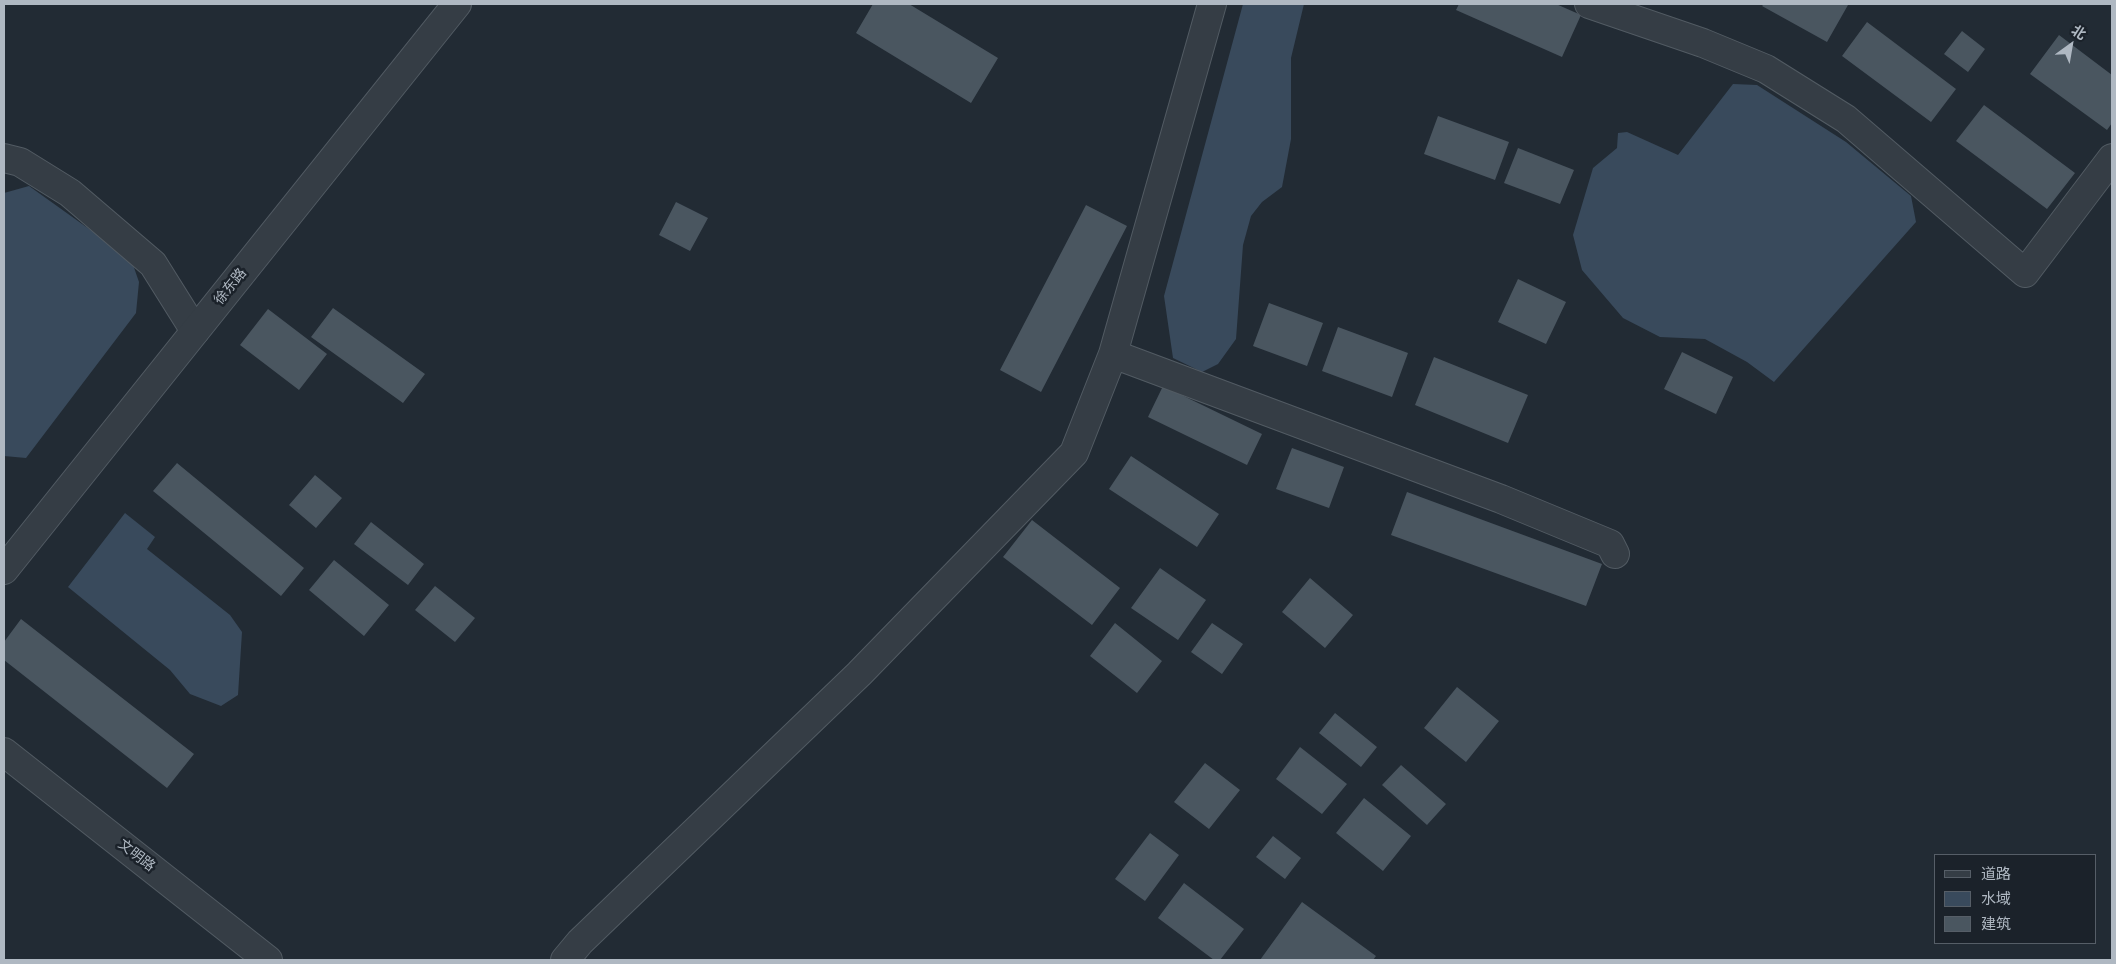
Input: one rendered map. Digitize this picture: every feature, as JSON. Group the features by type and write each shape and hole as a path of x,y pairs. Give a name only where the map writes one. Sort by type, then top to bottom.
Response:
{"street":[{"name":"徐东路","path":"4,570 457,4"},
{"path":"565,960 580,942 859,674 1074,453 1113,354 1212,4"},
{"path":"1589,4 1703,43 1766,69 1846,119 2025,273 2112,158"},
{"path":"4,158 20,162 70,193 153,264 195,331"},
{"path":"1113,354 1501,499 1610,544 1615,554"},
{"name":"文明路","path":"4,752 268,960"}],"water":[{"path":"1243,4 1304,4 1291,58 1291,139 1282,187 1262,202 1251,216 1243,245 1236,339 1218,364 1202,372 1173,358 1164,296"},
{"path":"1733,84 1757,85 1846,142 1911,196 1916,222 1774,382 1747,362 1705,339 1660,337 1623,318 1582,270 1573,235 1593,168 1617,148 1618,133 1627,132 1678,155"},
{"path":"29,186 131,259 139,282 136,313 26,458 4,456 4,193"},
{"path":"125,513 155,537 147,549 230,615 242,632 238,695 221,706 190,694 170,670 68,587"}],"building":[{"path":"873,4 909,4 998,58 971,103 856,33"},
{"path":"1459,4 1556,4 1581,15 1562,57 1456,10"},
{"path":"1764,4 1848,5 1827,42 1762,6"},
{"path":"1867,22 1956,89 1931,122 1842,56"},
{"path":"1962,31 1985,49 1968,72 1944,54"},
{"path":"2059,35 2112,75 2112,123 2107,130 2030,74"},
{"path":"1984,105 2075,173 2047,209 1956,141"},
{"path":"1438,116 1509,142 1495,180 1424,154"},
{"path":"1518,148 1574,170 1560,204 1504,183"},
{"path":"676,202 708,218 690,251 659,235"},
{"path":"1086,205 1127,226 1041,392 1000,370"},
{"path":"1518,279 1566,302 1546,344 1498,322"},
{"path":"1269,303 1323,323 1307,366 1253,346"},
{"path":"333,308 425,374 403,403 311,337"},
{"path":"268,309 327,354 299,390 240,345"},
{"path":"1338,327 1408,353 1392,397 1322,371"},
{"path":"1682,352 1733,377 1716,414 1664,389"},
{"path":"1434,357 1528,395 1508,443 1415,405"},
{"path":"1163,386 1262,434 1247,465 1148,417"},
{"path":"1292,448 1344,467 1329,508 1276,489"},
{"path":"1131,456 1219,514 1197,547 1109,489"},
{"path":"177,463 304,568 281,596 153,491"},
{"path":"315,475 342,498 316,528 289,505"},
{"path":"1407,492 1602,564 1586,606 1391,535"},
{"path":"1032,520 1120,588 1092,625 1003,557"},
{"path":"371,522 424,564 408,585 354,544"},
{"path":"334,560 389,605 364,636 309,590"},
{"path":"1160,568 1206,600 1178,640 1131,608"},
{"path":"1310,578 1353,615 1325,648 1282,612"},
{"path":"435,586 475,618 455,642 415,610"},
{"path":"21,619 194,754 167,788 4,660 4,642"},
{"path":"1115,623 1162,661 1137,693 1090,656"},
{"path":"1212,623 1243,644 1222,674 1191,652"},
{"path":"1457,687 1499,721 1466,762 1424,728"},
{"path":"1335,713 1377,747 1361,767 1319,733"},
{"path":"1300,747 1347,784 1322,814 1276,779"},
{"path":"1205,763 1240,790 1209,829 1174,802"},
{"path":"1401,765 1446,804 1427,825 1382,785"},
{"path":"1364,798 1411,836 1383,871 1336,833"},
{"path":"1150,833 1179,855 1145,901 1115,879"},
{"path":"1273,836 1301,858 1285,879 1256,857"},
{"path":"1184,883 1244,929 1220,960 1214,960 1158,918"},
{"path":"1302,902 1376,956 1373,960 1260,960"}]}
